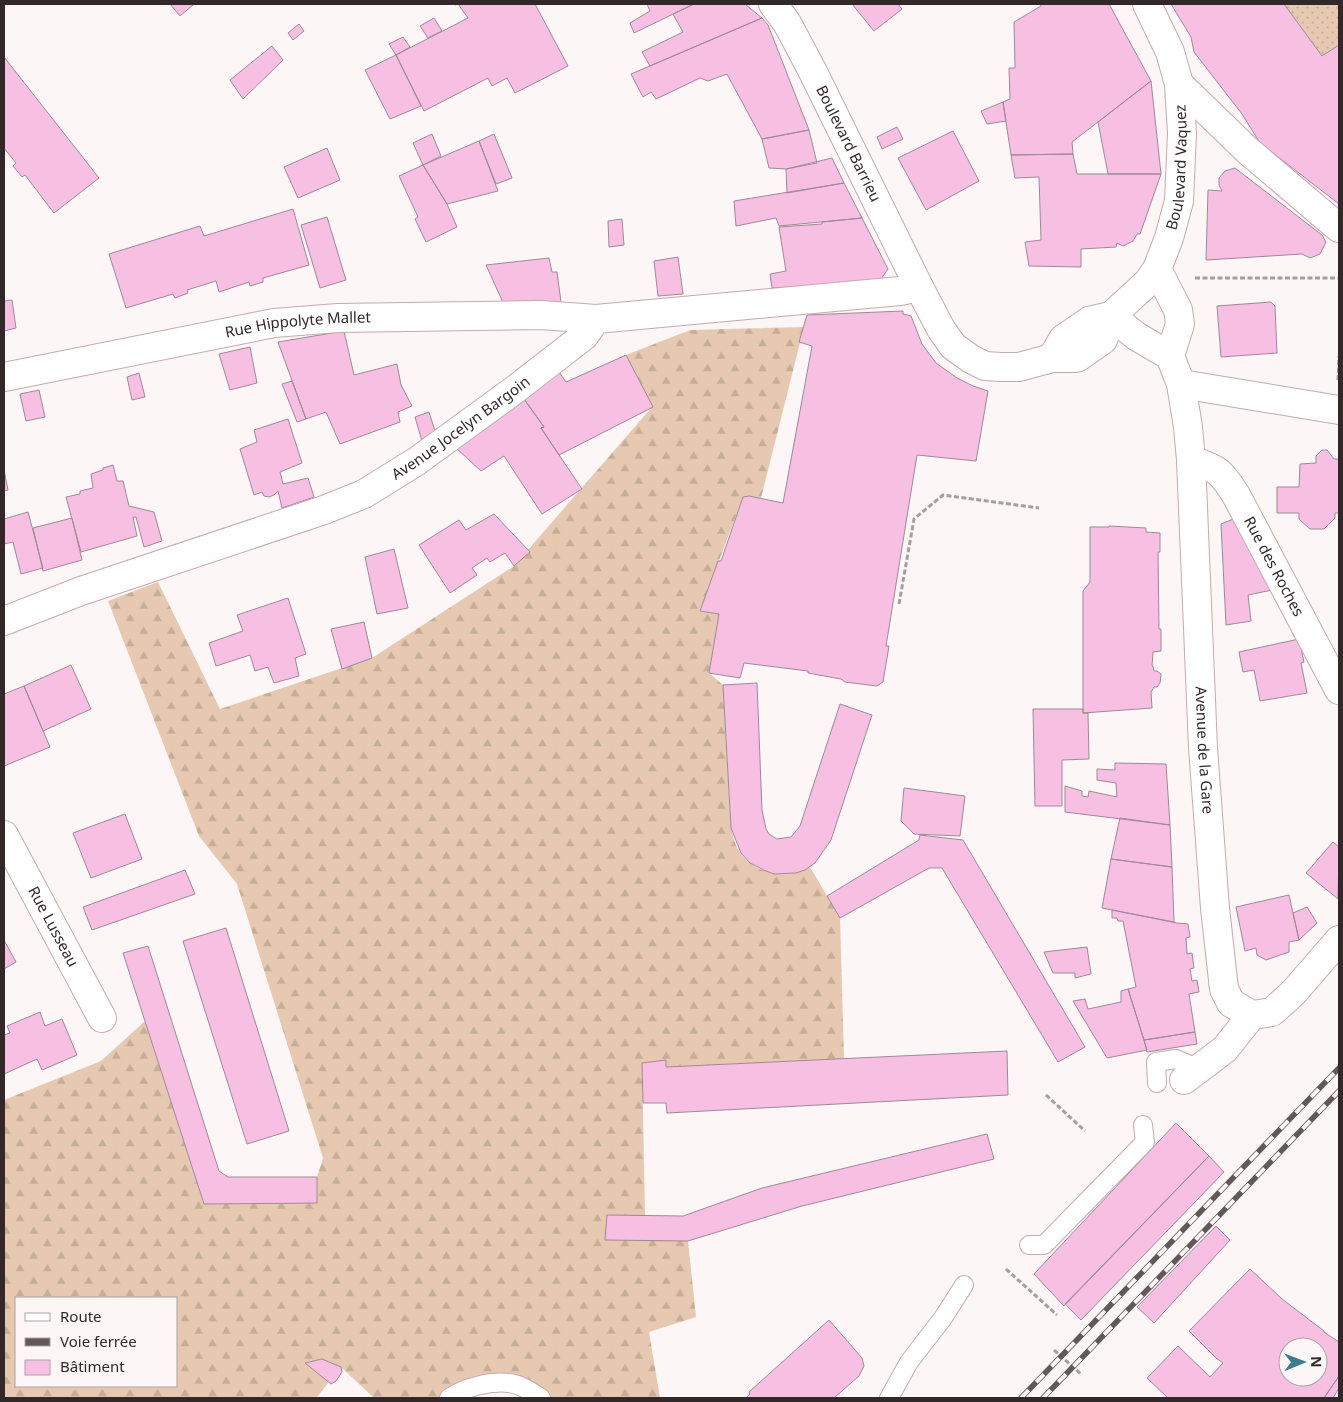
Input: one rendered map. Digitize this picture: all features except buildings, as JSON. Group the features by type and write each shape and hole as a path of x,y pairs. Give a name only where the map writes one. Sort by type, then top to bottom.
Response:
{"street":[{"name":"Boulevard Barrieu","path":"773,4 787,22 919,287 941,329 953,346 970,359 986,366 1001,368 1019,367 1052,358"},
{"name":"Boulevard Vaquez","path":"1052,358 1077,358 1103,340 1111,316 1148,282 1157,269 1170,238 1178,201 1182,133 1179,84 1170,52 1147,4"},
{"path":"1179,84 1247,150 1339,228"},
{"path":"1111,316 1136,336 1170,356 1180,324 1178,310 1157,269"},
{"path":"596,319 900,291 919,287"},
{"name":"Rue Hippolyte Mallet","path":"4,377 274,323 338,318 540,315 596,319"},
{"name":"Avenue Jocelyn Bargoin","path":"4,620 81,591 324,510 364,494 417,462 524,383 584,336 596,319"},
{"name":"Avenue de la Gare","path":"1170,356 1181,384 1191,460 1204,748 1224,990 1231,1003 1252,1015"},
{"path":"1181,384 1339,410"},
{"name":"Rue des Roches","path":"1191,460 1212,467 1224,476 1339,690"},
{"name":"Rue Lusseau","path":"4,835 102,1018"},
{"path":"1192,1074 1224,1048 1252,1015 1272,1012 1279,1006 1293,993 1339,940"}],"lane":[{"path":"1157,1083 1156,1062 1176,1059 1192,1074"},
{"path":"1029,1245 1044,1245 1145,1142 1142,1125"},
{"path":"889,1398 909,1362 943,1318 964,1285"},
{"path":"449,1398 474,1387 511,1383 532,1391 541,1398"}],"path":[{"path":"1198,278 1339,278"},
{"path":"1338,381 1339,356"},
{"path":"899,604 914,519 943,495 1039,508"},
{"path":"1046,1095 1085,1131"},
{"path":"1006,1269 1057,1315"},
{"path":"1054,1350 1082,1375"}],"green space":[{"path":"1284,4 1339,4 1339,46 1322,56"},
{"path":"804,327 761,498 743,497 700,611 719,614 709,673 723,685 730,816 734,841 747,861 764,871 792,874 810,867 840,918 844,1059 666,1067 666,1060 642,1063 645,1215 688,1241 696,1317 649,1332 660,1398 541,1398 511,1383 449,1398 374,1398 341,1367 316,1398 4,1398 4,1100 101,1061 145,1021 204,1204 316,1203 317,1177 323,1158 237,884 199,836 108,601 158,582 220,709 372,658 514,566 652,407 626,355 690,330"}],"railway":[{"path":"1021,1398 1339,1068"},
{"path":"1043,1398 1339,1091"}]}
